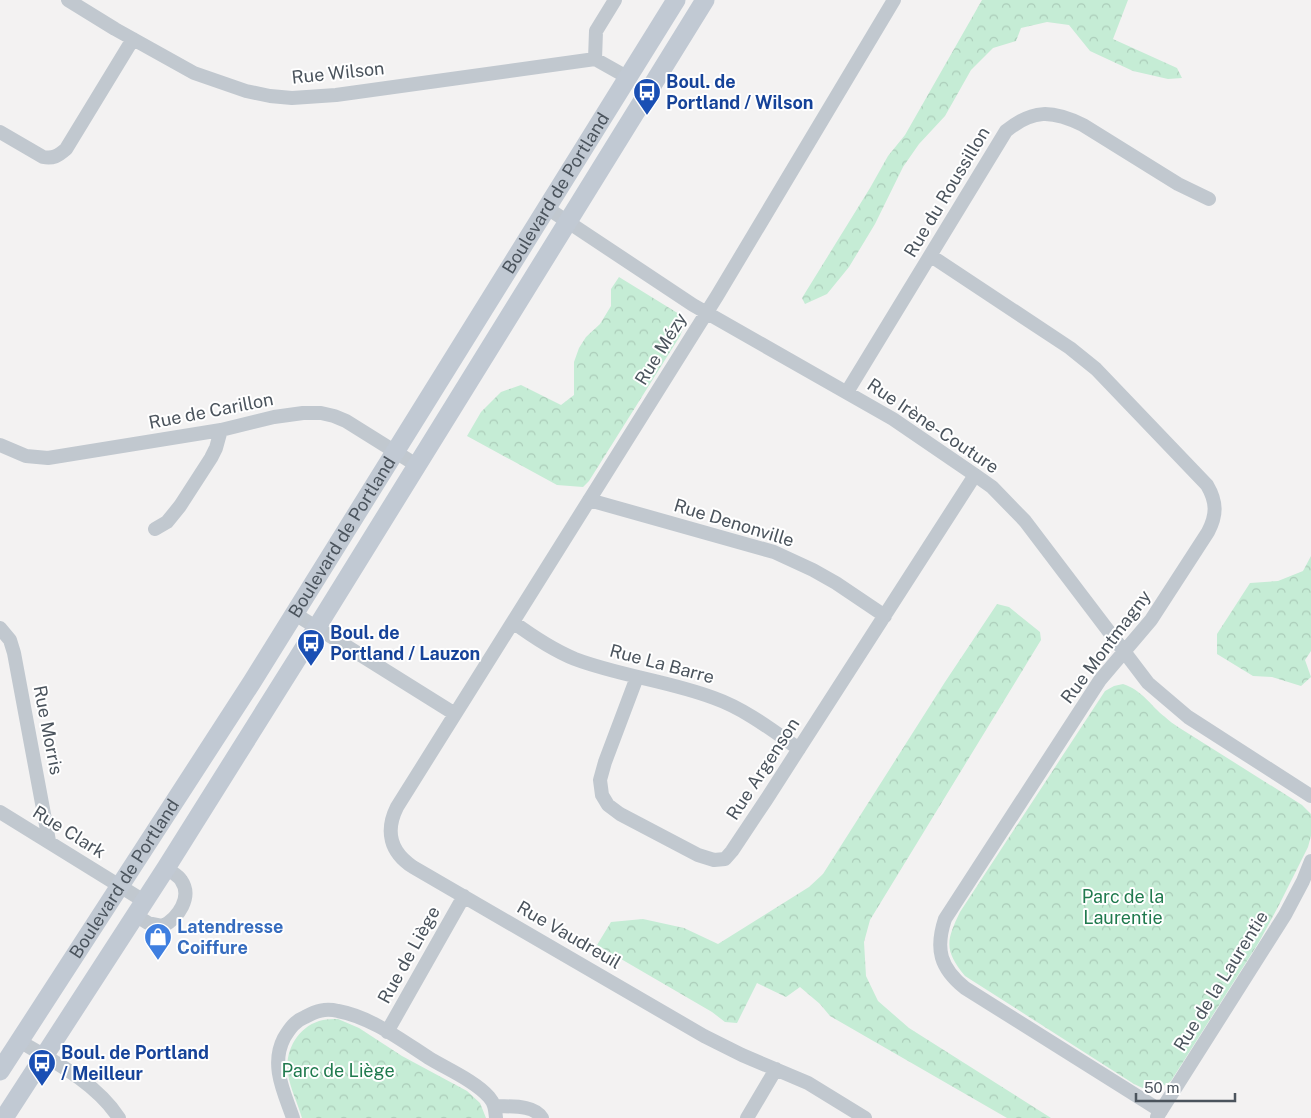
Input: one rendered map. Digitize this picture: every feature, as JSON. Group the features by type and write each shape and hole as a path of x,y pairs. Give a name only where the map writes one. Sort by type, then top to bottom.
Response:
{"main road":[{"name":"Boulevard de Portland","path":"0,1071 295,614 676,0"},
{"name":"Boulevard de Portland","path":"4,1118 166,868 317,628 705,0"}],"street":[{"name":"Rue Wilson","path":"68,0 194,73 246,91 292,98 336,95 595,59"},
{"path":"615,0 596,32 595,59 628,77"},
{"name":"Rue Mézy","path":"455,714 706,312 894,0"},
{"path":"0,132 43,157 58,157 66,149 133,39"},
{"name":"Rue du Roussillon","path":"847,392 1006,131 1018,121 1042,113 1056,114 1083,125 1178,184 1208,199"},
{"name":"Rue Irène-Couture","path":"547,208 682,298 901,424 976,475 998,493 1025,521 1148,683 1188,717 1311,796"},
{"name":"Rue Montmagny","path":"931,256 1063,343 1096,369 1207,485 1216,505 1216,513 1208,532 1151,620 1100,680 945,919 940,941 941,956 946,969 965,988 1159,1115"},
{"name":"Rue de Carillon","path":"0,445 26,456 48,458 221,430 274,417 303,413 321,413 334,416 353,425 418,466"},
{"path":"155,529 168,522 180,506 211,458 221,430"},
{"name":"Rue Argenson","path":"637,677 605,762 600,780 602,795 608,804 620,814 706,858 714,860 724,859 732,852 976,475"},
{"name":"Rue Denonville","path":"589,500 774,552 836,583 885,616"},
{"path":"295,614 455,714"},
{"name":"Rue La Barre","path":"513,622 551,646 575,658 705,695 729,704 751,716 799,749"},
{"name":"Rue Morris","path":"0,628 10,640 14,653 49,841"},
{"name":"Rue Vaudreuil","path":"455,714 391,818 390,830 396,850 403,860 704,1036 742,1055 808,1083 866,1118"},
{"name":"Rue Clark","path":"0,812 120,886 140,908"},
{"name":"Rue de la Laurentie","path":"1159,1115 1285,915 1303,882 1311,861"},
{"name":"Boulevard de Portland","path":"140,908 148,923 163,926 170,922 181,909 187,896 186,889 180,878 166,868"},
{"name":"Rue de Liège","path":"387,1032 464,896"},
{"name":"Rue de Liège","path":"293,1118 281,1084 278,1057 290,1028 299,1020 325,1009 339,1011 366,1020 387,1032 471,1084 488,1097 496,1112 525,1108 540,1114 542,1118"},
{"path":"19,1041 88,1085 113,1108 119,1118"},
{"path":"747,1118 776,1069"}],"green space":[{"path":"982,0 1128,0 1113,39 1177,68 1182,78 1168,79 1133,71 1090,51 1069,25 1047,22 1021,28 1016,41 993,48 971,70 945,116 919,144 903,167 875,224 849,267 827,294 805,304 802,298 888,156 905,135"},
{"path":"619,277 684,317 685,324 680,336 589,481 583,487 557,485 467,436 481,412 501,392 521,385 561,405 574,395 574,362 579,348 586,337 600,324 611,306 611,289"},
{"path":"1311,556 1311,651 1305,660 1311,677 1301,686 1272,677 1253,676 1217,654 1217,634 1250,583 1278,581 1303,571"},
{"path":"997,604 1009,607 1040,632 1041,640 870,920 864,942 866,976 878,1001 909,1028 1051,1118 1007,1118 830,1016 820,1004 800,987 786,997 757,983 737,1023 725,1022 712,1012 597,945 611,922 643,919 684,928 718,944 809,887 823,874"},
{"name":"Parc de la Laurentie","path":"1123,684 1141,694 1178,727 1302,805 1311,814 1311,836 1308,847 1259,942 1171,1081 1153,1090 1134,1084 965,976 953,959 949,945 952,931 960,912 1105,691"},
{"name":"Parc de Liège","path":"338,1019 359,1028 402,1056 467,1091 480,1103 486,1118 302,1118 290,1085 287,1065 288,1056 295,1040 307,1027 323,1020"}],"place":[{"name":"Boul. de Portland / Wilson","path":"647,116"},
{"name":"Boul. de Portland / Lauzon","path":"311,667"},
{"name":"Latendresse Coiffure","path":"158,961"},
{"name":"Boul. de Portland / Meilleur","path":"42,1087"}]}
